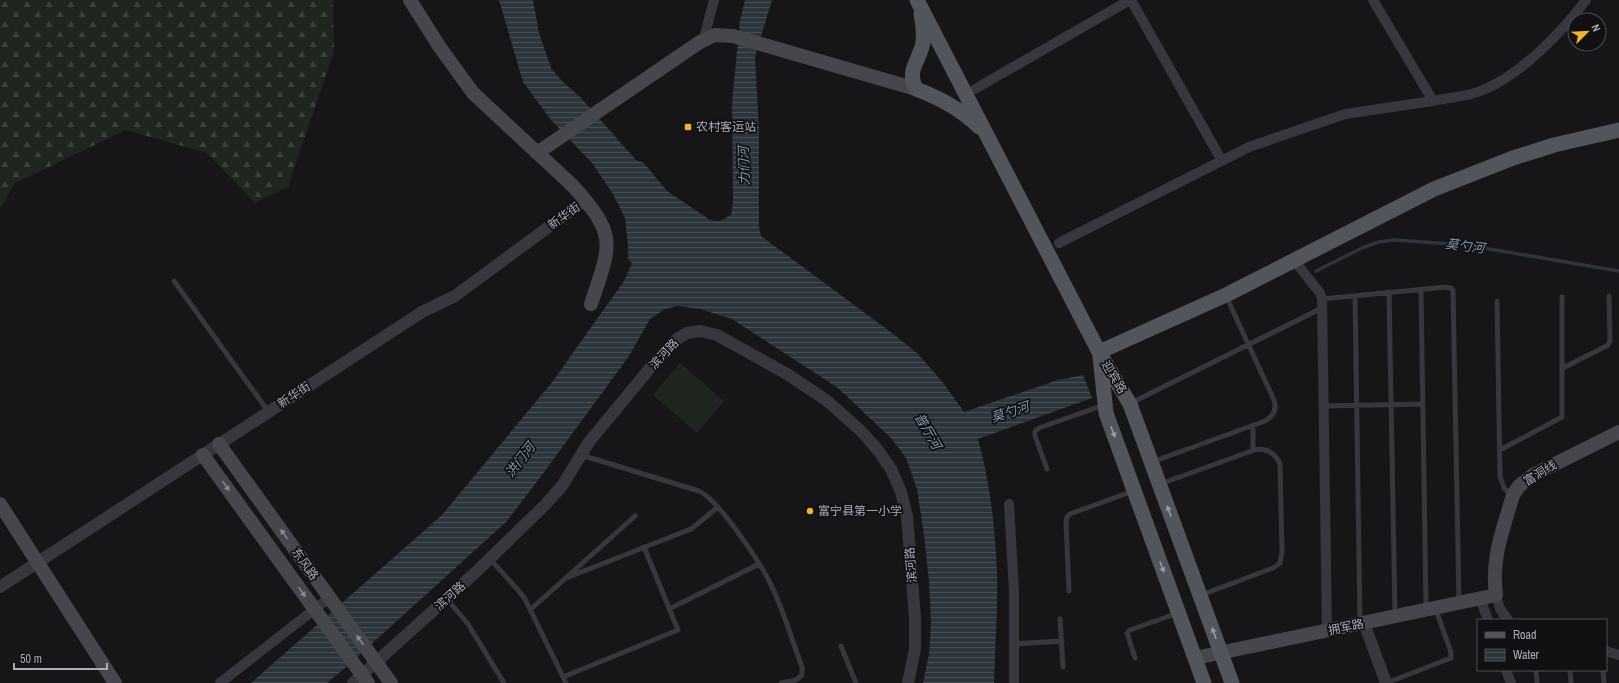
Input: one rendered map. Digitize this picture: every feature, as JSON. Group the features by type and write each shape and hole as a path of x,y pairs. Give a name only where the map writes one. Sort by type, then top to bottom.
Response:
{"main road":[{"path":"410,0 439,46 473,93 585,200 602,223 607,242 604,266 591,304"},
{"path":"890,81 905,76 911,71 921,50 923,34 922,17 917,0"},
{"path":"917,0 1099,352 1226,295 1396,208 1473,173 1554,145 1618,131"},
{"path":"537,153 700,42 716,35 733,36 916,89 940,99 965,115 988,137"},
{"path":"916,89 912,76 915,63 925,54 938,51 944,53"},
{"path":"940,99 952,92 959,81"},
{"name":"迎宾路","path":"1099,352 1130,404 1232,683"},
{"name":"迎宾路","path":"1099,352 1106,413 1204,683"},
{"name":"富洞线","path":"1496,595 1494,564 1513,495 1522,483 1533,475 1619,432"},
{"name":"东风路","path":"219,444 390,683"},
{"name":"东风路","path":"203,455 315,609 361,680"},
{"path":"0,504 115,683"},
{"name":"拥军路","path":"1195,658 1496,595"}],"street":[{"path":"704,38 714,0"},
{"path":"975,89 1130,0 1222,161"},
{"path":"1373,0 1433,101"},
{"path":"1059,243 1249,147 1345,114 1433,101 1483,91 1519,69 1569,22 1586,0"},
{"name":"新华街","path":"0,587 422,312 455,296 585,200"},
{"path":"1294,260 1320,293 1322,304 1327,630"},
{"name":"滨河路","path":"361,680 376,663 490,559 554,496 569,476 580,455 604,422 677,339 693,332 706,332 717,335 787,374 826,400 850,420 877,449 891,469 903,498 907,516 915,623 913,659 908,683"},
{"path":"1009,504 1012,548 1014,683"},
{"path":"1496,595 1500,609 1507,619"},
{"path":"220,683 329,598"},
{"path":"1480,598 1488,619"},
{"path":"1362,623 1386,683"},
{"path":"1607,651 1619,655"},
{"path":"1506,671 1510,683"}],"lane":[{"path":"174,281 268,412"},
{"path":"1130,404 1248,345 1322,304 1355,296 1421,289 1451,288 1454,294 1459,603"},
{"path":"1386,683 1451,658 1451,652 1431,609 1423,404 1421,289"},
{"path":"1389,292 1395,616"},
{"path":"1151,462 1252,425 1272,416 1275,404 1226,295"},
{"path":"1355,296 1362,623"},
{"path":"1563,368 1608,345 1610,341 1609,296"},
{"path":"1500,450 1562,417 1562,297"},
{"path":"1497,301 1501,482 1504,488 1513,495"},
{"path":"1047,469 1035,436 1035,431 1039,428 1105,404"},
{"path":"1324,406 1423,404"},
{"path":"1252,425 1253,450"},
{"path":"1159,484 1253,450 1262,449 1271,452 1278,459 1280,464 1282,552 1280,563 1273,568 1200,595"},
{"path":"580,455 699,490 708,496 718,507 730,521 759,564 777,598 803,671 800,678 781,683"},
{"path":"1069,591 1067,517 1070,514 1134,491"},
{"path":"566,578 695,527 718,507"},
{"path":"530,610 635,516"},
{"path":"562,677 678,630 644,548"},
{"path":"490,559 518,590 530,610 566,683"},
{"path":"669,608 759,564"},
{"path":"447,599 468,624 504,683"},
{"path":"1135,658 1127,633 1130,630 1179,613"},
{"path":"1060,620 1063,667"},
{"path":"1014,644 1062,641"},
{"path":"841,646 856,683"},
{"path":"1536,671 1537,683"},
{"path":"1570,671 1571,683"},
{"path":"1603,671 1604,683"}],"green space":[{"path":"0,0 333,0 334,51 288,187 255,203 207,153 126,130 15,183 0,209"},
{"path":"680,363 724,401 697,433 653,395"}],"water":[{"path":"499,0 533,0 539,33 551,68 561,80 580,97 636,160 644,163 667,191 710,220 720,221 731,215 733,203 732,103 740,20 745,0 772,0 755,57 759,130 759,227 761,236 896,336 919,355 944,384 964,412 1058,380 1083,375 1092,398 978,439 989,488 996,555 997,600 994,683 923,683 929,654 931,623 929,582 924,535 917,489 906,458 892,439 838,388 732,319 700,309 678,306 665,309 650,319 629,356 506,522 345,668 327,683 251,683 442,515 553,381 624,281 632,263 628,259 625,218 613,194 592,163 551,120 523,82"}],"waterway":[{"name":"莫勺河","path":"1316,271 1364,247 1379,242 1394,240 1466,245 1619,271"}],"place":[{"name":"农村客运站","path":"688,127"},
{"name":"富宁县第一小学","path":"810,511"}],"water label":[{"name":"力们河","path":"744,166"},
{"name":"普厅河","path":"928,431"},
{"name":"洪门河","path":"520,460"}]}
